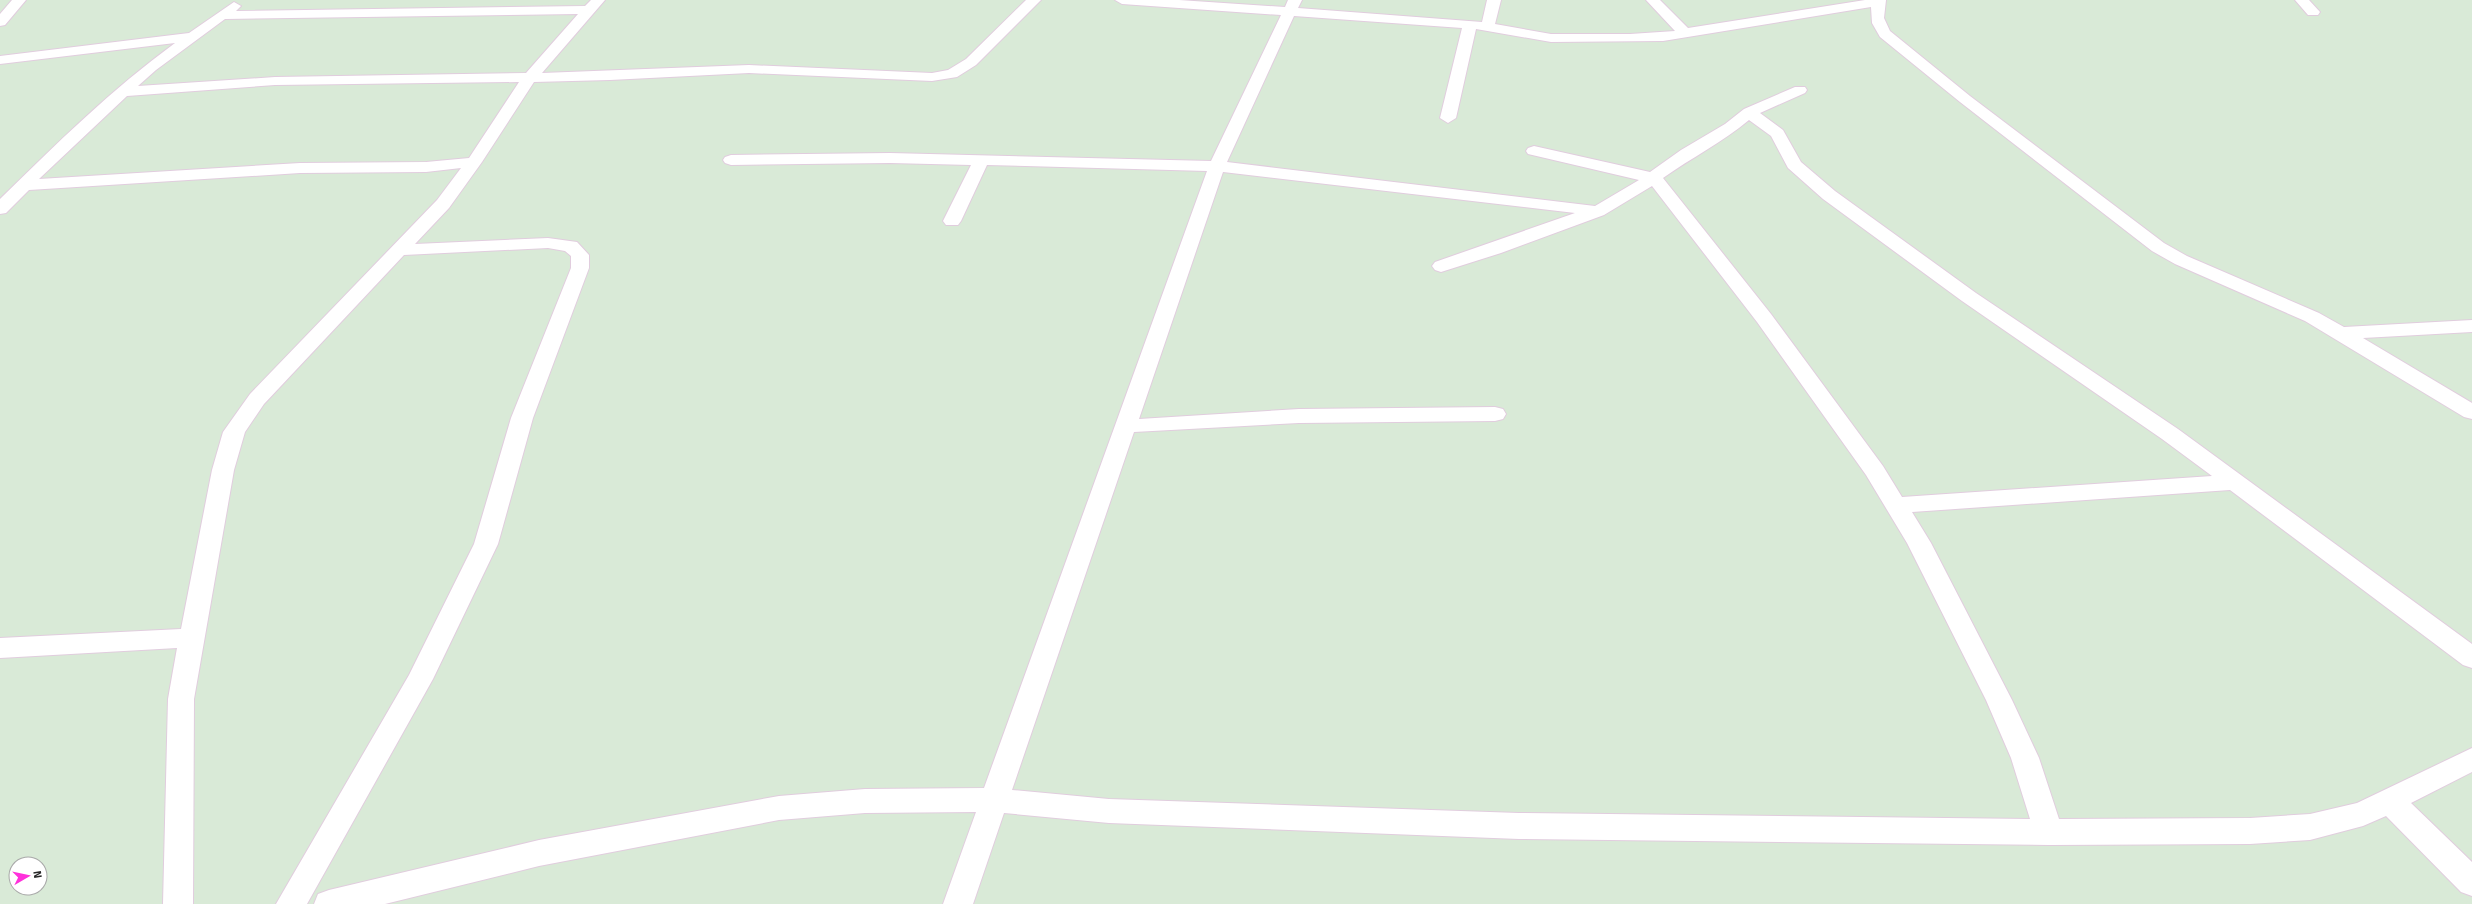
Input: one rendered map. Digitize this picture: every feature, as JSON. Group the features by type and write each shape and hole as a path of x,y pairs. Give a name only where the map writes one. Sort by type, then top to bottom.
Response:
{"street":[{"path":"0,22 19,0"},
{"path":"0,209 122,92 190,37 223,15 241,0"},
{"path":"402,12 418,0"},
{"path":"122,92 275,81 610,76 749,69 782,69 912,78 952,74 971,62 1034,0"},
{"path":"1122,0 1292,6 1470,24 1551,38 1630,38 1685,33 1879,1 1878,23 1879,28 1885,34 1965,99 2141,236 2181,260 2312,317 2472,412"},
{"path":"1488,27 1494,0"},
{"path":"1652,0 1685,33"},
{"path":"2302,0 2313,12"},
{"path":"223,15 402,12 592,5"},
{"path":"178,904 181,699 223,470 234,432 257,399 443,204 474,162 529,78 592,5"},
{"path":"958,904 1217,166 1292,6"},
{"path":"1448,118 1470,24"},
{"path":"0,60 190,37"},
{"path":"1441,266 1495,249 1598,211 1630,194 1654,178 1687,152 1732,127 1749,112 1800,90"},
{"path":"1749,112 1777,134 1794,165 1829,195 1976,301 2170,434 2472,658"},
{"path":"1534,151 1654,178 1764,318 1897,505 1919,543 1999,700 2025,758 2049,832"},
{"path":"731,160 890,158 1217,166 1598,211"},
{"path":"952,221 981,160"},
{"path":"24,185 300,168 426,167 474,162"},
{"path":"291,904 420,679 486,544 522,418 580,268 580,255 571,246 548,243 400,250"},
{"path":"2341,333 2472,326"},
{"path":"1126,426 1299,416 1495,414"},
{"path":"1897,505 2235,482"},
{"path":"0,648 192,638"},
{"path":"329,904 539,853 779,808 865,802 994,800 1109,811 1519,826 2049,832 2250,831 2310,827 2363,814 2472,759"},
{"path":"2390,800 2472,882"}]}
